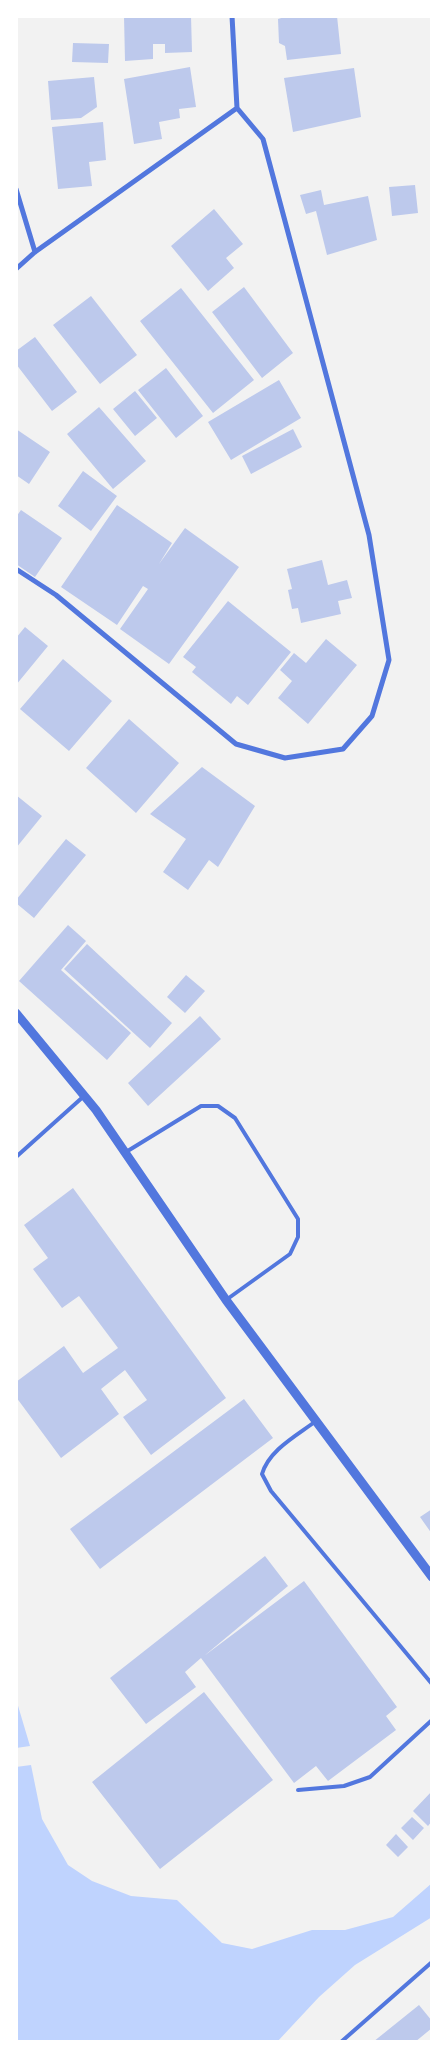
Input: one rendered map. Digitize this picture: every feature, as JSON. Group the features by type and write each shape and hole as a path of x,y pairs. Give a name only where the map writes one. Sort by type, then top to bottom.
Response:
{"street":[{"path":"16,569 56,595 236,744 285,758 342,749 372,716 389,660 369,534 263,140 237,108 232,16"},
{"path":"16,270 35,252 237,108"},
{"path":"16,189 35,252"},
{"path":"16,1013 84,1096 226,1300 432,1577"}],"lane":[{"path":"16,1157 84,1096"},
{"path":"124,1153 202,1106 218,1106 235,1118 298,1219 298,1237 290,1254 226,1300"},
{"path":"316,1421 274,1453 266,1462 262,1474 271,1491 432,1684"},
{"path":"298,1790 344,1786 370,1777 432,1720"},
{"path":"341,2042 432,1962"}],"water":[{"path":"16,1699 30,1746 16,1748"},
{"path":"31,1765 42,1819 68,1865 92,1881 131,1896 177,1900 222,1943 252,1949 312,1930 345,1930 393,1917 432,1883 432,1917 355,1965 319,1997 277,2042 16,2042 16,1767"}],"building":[{"path":"124,16 191,16 192,52 165,53 165,44 153,44 153,59 125,61"},
{"path":"288,16 337,16 341,54 287,60 285,46 279,43 278,19"},
{"path":"73,43 109,44 108,63 72,62"},
{"path":"190,67 196,107 179,109 180,118 159,122 162,139 134,144 124,79"},
{"path":"354,68 361,117 293,132 284,78"},
{"path":"94,77 97,107 81,118 51,120 48,81"},
{"path":"103,122 106,160 89,162 92,186 58,189 52,127"},
{"path":"415,185 418,213 392,216 389,187"},
{"path":"321,190 324,205 368,196 377,240 327,255 316,211 306,214 300,195"},
{"path":"214,209 243,244 226,258 234,268 208,291 171,246"},
{"path":"244,287 293,353 262,378 212,312"},
{"path":"181,288 254,380 213,413 140,321"},
{"path":"91,296 137,355 100,384 53,325"},
{"path":"35,337 77,392 52,411 16,364 16,351"},
{"path":"166,368 203,416 176,438 138,390"},
{"path":"279,380 301,418 231,460 208,422"},
{"path":"135,391 157,418 135,436 113,409"},
{"path":"99,407 146,461 113,489 67,434"},
{"path":"16,429 50,452 29,484 16,475"},
{"path":"293,429 302,447 251,474 242,456"},
{"path":"83,471 117,496 91,531 58,506"},
{"path":"117,505 172,543 159,564 185,528 239,567 169,664 120,629 148,589 143,586 117,625 61,587"},
{"path":"21,510 62,538 35,577 16,564 16,517"},
{"path":"322,560 328,585 347,580 352,598 338,601 341,614 301,623 298,608 292,609 288,590 292,589 287,569"},
{"path":"228,601 291,652 248,705 237,696 231,704 192,672 196,667 183,657"},
{"path":"25,627 48,646 16,685 16,638"},
{"path":"326,639 357,665 308,724 278,698 292,681 280,670 294,653 306,663"},
{"path":"63,659 112,701 69,751 20,709"},
{"path":"129,719 179,763 136,813 86,768"},
{"path":"202,767 255,806 218,867 209,860 188,890 163,872 186,839 150,814"},
{"path":"16,795 42,816 16,848"},
{"path":"66,839 86,855 34,918 16,903 16,900"},
{"path":"68,925 86,941 61,970 131,1033 107,1060 19,981"},
{"path":"87,944 172,1023 150,1048 64,969"},
{"path":"186,975 205,991 185,1013 167,997"},
{"path":"200,1016 221,1039 148,1106 128,1083"},
{"path":"73,1188 226,1398 151,1455 123,1417 147,1400 125,1370 101,1389 119,1414 61,1458 16,1397 16,1382 64,1346 83,1373 118,1348 79,1296 62,1308 33,1269 48,1258 24,1225"},
{"path":"244,1399 273,1438 100,1569 70,1529"},
{"path":"432,1509 432,1534 420,1517"},
{"path":"265,1556 288,1586 204,1656 304,1581 397,1707 386,1716 396,1730 328,1781 316,1766 294,1783 201,1658 185,1672 196,1687 146,1724 110,1678"},
{"path":"204,1692 273,1780 160,1869 92,1782"},
{"path":"432,1791 432,1821 428,1826 413,1811"},
{"path":"412,1817 424,1828 413,1840 401,1828"},
{"path":"396,1834 408,1847 398,1857 386,1845"},
{"path":"419,2005 432,2021 432,2028 415,2042 373,2042"}]}
